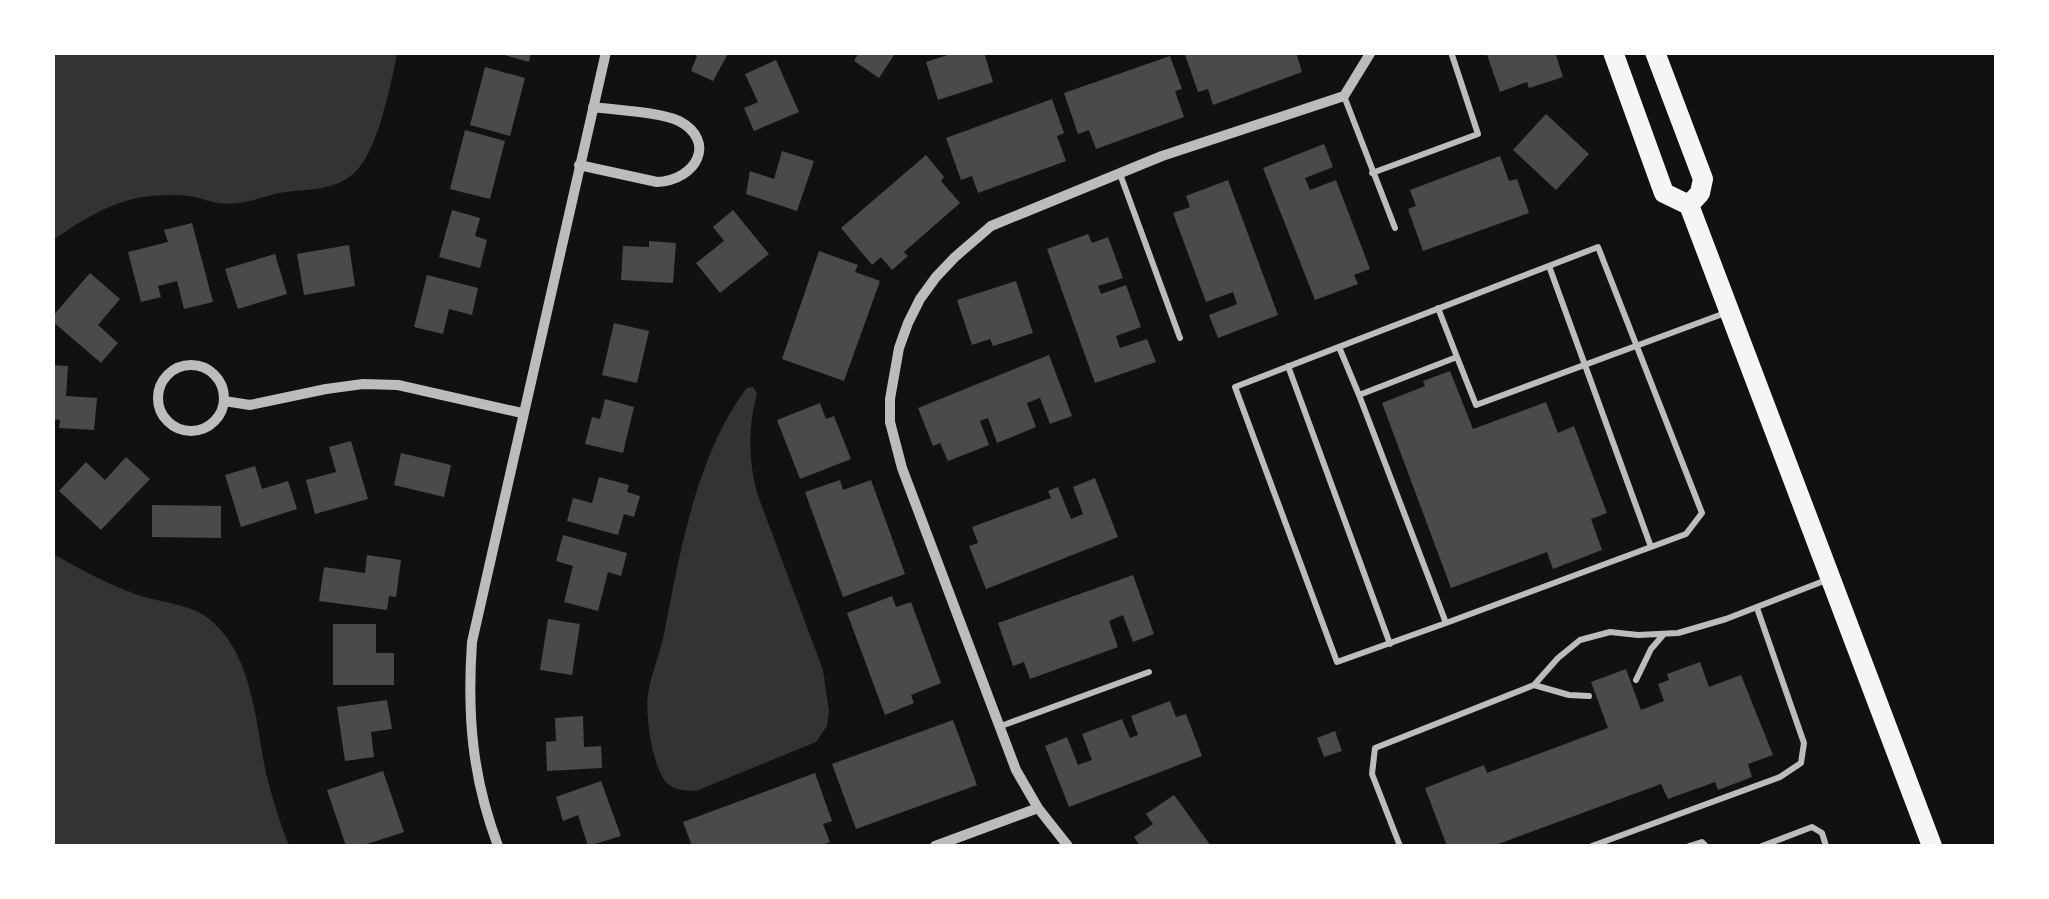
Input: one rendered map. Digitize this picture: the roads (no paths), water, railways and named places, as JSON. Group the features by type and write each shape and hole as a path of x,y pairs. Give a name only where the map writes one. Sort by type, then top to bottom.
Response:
{"main road":[{"path":"1613,52 1664,192 1689,205 1932,846"},
{"path":"1655,52 1703,179 1700,193 1689,205"}],"street":[{"path":"498,846 478,786 472,746 468,695 472,642 606,52"},
{"path":"1068,846 1038,808 1016,770 896,449 890,399 899,348 914,311 936,277 991,226 1162,156 1344,96 1371,52"},
{"path":"580,165 670,182 681,178 697,162 696,139 675,119 593,107"},
{"path":"185,365 202,366 216,376 224,402 210,426 183,431 163,417 158,390 172,370 185,365"},
{"path":"224,402 250,405 363,384 398,385 522,413"},
{"path":"935,846 1038,808"}],"lane":[{"path":"1372,172 1478,134 1451,52"},
{"path":"1344,96 1395,228"},
{"path":"1120,173 1180,338"},
{"path":"1598,247 1702,513 1686,534 1337,662 1236,387 1438,308 1598,247"},
{"path":"1549,266 1651,546"},
{"path":"1438,308 1476,404 1729,312"},
{"path":"1339,346 1446,624"},
{"path":"1358,395 1457,357"},
{"path":"1288,366 1390,644"},
{"path":"1400,846 1372,774 1375,748 1534,685 1580,640 1610,632 1678,633 1830,579"},
{"path":"1592,846 1780,776 1800,763 1804,743 1757,608"},
{"path":"1636,680 1651,649 1664,634"},
{"path":"1000,726 1149,672"},
{"path":"1534,685 1589,696"},
{"path":"1762,846 1812,828 1822,834 1826,846"},
{"path":"1689,846 1702,842 1706,846"}]}
